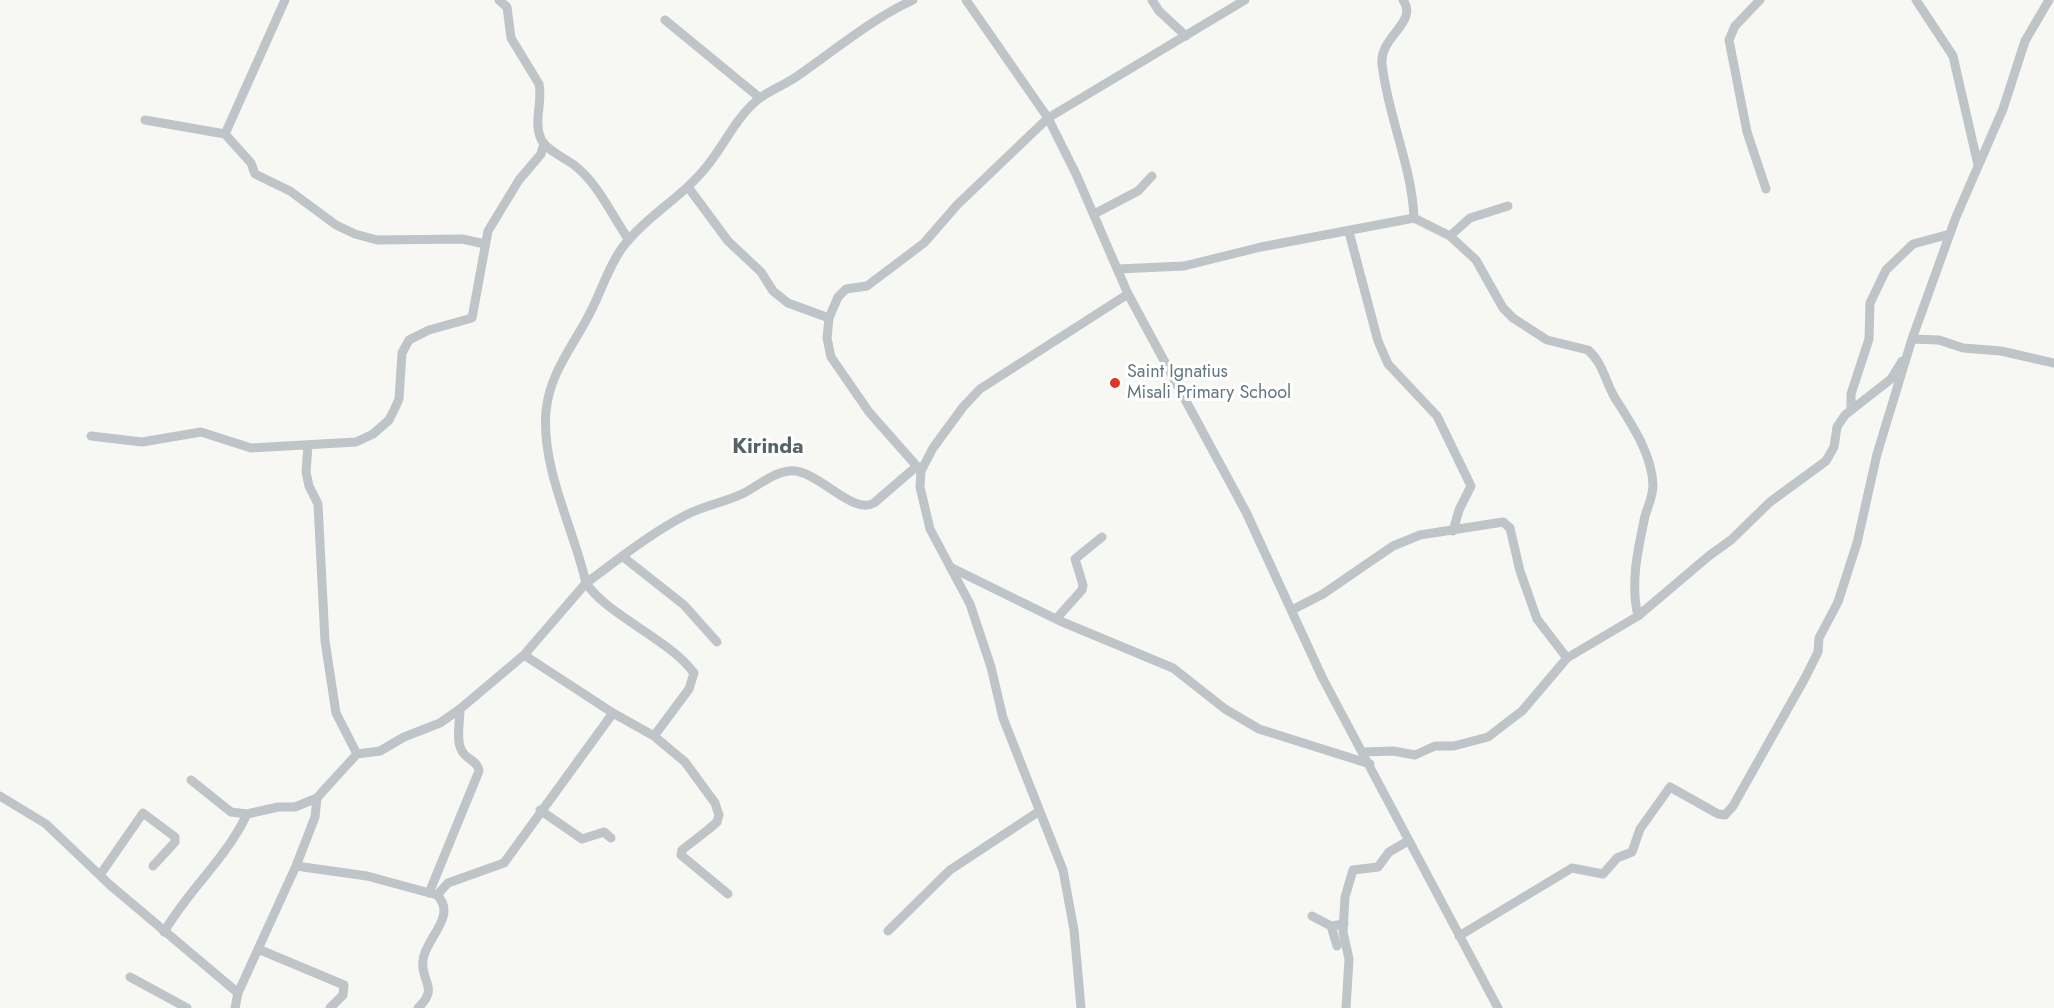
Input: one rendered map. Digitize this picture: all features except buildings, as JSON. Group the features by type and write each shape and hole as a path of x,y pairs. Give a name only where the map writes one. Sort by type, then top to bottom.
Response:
{"street":[{"path":"225,134 285,0"},
{"path":"499,0 507,7 511,38 539,84 541,93 538,129 544,143 578,167 595,186 629,240"},
{"path":"654,736 689,689 694,673 641,627 597,596 586,583 582,562 566,522 552,459 546,415 549,392 569,345 591,312 622,249 688,187 706,167 747,111 760,98 795,78 862,28 913,0"},
{"path":"966,0 1048,118 1094,214 1128,294 1246,512 1322,677 1498,1008"},
{"path":"1152,0 1186,36"},
{"path":"1082,1008 1067,883 1002,718 991,667 970,603 930,529 920,487 919,469 868,412 831,357 827,338 829,318 838,297 846,289 867,286 924,243 957,205 1048,118 1245,0"},
{"path":"1403,0 1408,9 1407,18 1385,44 1382,57 1388,103 1412,189 1414,218"},
{"path":"1760,0 1747,11 1732,30 1729,40 1746,132 1766,189"},
{"path":"1916,0 1953,56 1978,165"},
{"path":"1460,936 1572,868 1603,873 1617,858 1632,852 1640,829 1670,787 1718,814 1725,815 1733,806 1805,678 1818,652 1819,638 1838,602 1857,543 1877,454 1912,339 1950,234 2003,109 2025,41 2049,0"},
{"path":"665,20 760,98"},
{"path":"145,120 225,134 251,164 255,174 290,191 336,225 355,234 377,240 462,239 486,244"},
{"path":"91,436 142,442 201,432 244,447 308,446 356,442 373,434 389,420 399,399 402,353 409,340 429,330 472,318 488,231 519,180 541,154 544,143"},
{"path":"541,154 555,151"},
{"path":"1094,214 1137,190 1152,176"},
{"path":"688,187 728,241 761,272 773,291 788,303 829,318"},
{"path":"1450,236 1470,218 1508,206"},
{"path":"1118,269 1184,266 1261,247 1414,218 1450,236 1476,260 1503,308 1513,318 1547,340 1588,350 1593,355 1601,366 1608,387 1635,429 1653,482 1635,570 1634,588 1638,616"},
{"path":"1349,232 1370,301 1378,341 1388,364 1437,416 1471,486 1468,497 1459,510 1453,531"},
{"path":"1851,410 1851,394 1869,339 1870,303 1886,270 1913,244 1950,234"},
{"path":"191,780 222,807 248,814 278,807 306,805 317,798 357,754 380,751 404,737 440,723 460,709 524,655 586,583 622,556 688,514 742,494 786,471 810,474 856,504 866,506 874,503 919,469 944,431 980,389 1128,294"},
{"path":"1912,339 1939,340 1963,348 2001,351 2054,363"},
{"path":"1363,752 1393,751 1415,755 1435,746 1454,746 1488,737 1522,711 1567,658 1638,616 1731,540 1770,502 1826,461 1834,447 1837,427 1851,410 1891,379 1908,351"},
{"path":"308,446 306,472 309,486 318,504 325,641 336,713 357,754"},
{"path":"1292,610 1323,594 1393,546 1420,535 1503,522 1508,525 1520,571 1537,619 1567,658"},
{"path":"1056,619 1082,590 1083,585 1075,559 1102,537"},
{"path":"622,556 684,605 717,642"},
{"path":"950,567 1056,619 1173,668 1225,709 1259,729 1370,764"},
{"path":"524,655 613,713 654,736 685,762 715,803 719,815 717,822 681,852 687,861 728,894"},
{"path":"433,894 479,771 477,763 464,755 459,746 460,709"},
{"path":"433,894 448,883 504,863 540,810 613,713"},
{"path":"0,796 38,818 164,932 238,993"},
{"path":"235,1008 238,993 296,866 315,817 317,798"},
{"path":"540,810 582,839 604,832 611,838"},
{"path":"888,931 950,870 1038,812"},
{"path":"100,875 143,813 176,837 175,842 153,866"},
{"path":"164,932 175,913 225,854 248,814"},
{"path":"1346,1008 1349,959 1344,924 1345,897 1353,870 1378,867 1389,852 1408,840"},
{"path":"296,866 367,876 433,894 442,902 443,918 423,958 429,990 425,1002 418,1008"},
{"path":"1312,916 1331,926 1344,924"},
{"path":"1331,926 1337,946"},
{"path":"258,950 344,985 343,995 330,1008"},
{"path":"130,977 187,1008"}],"place":[{"name":"Saint Ignatius Misali Primary School","path":"1115,383"}],"district":[{"name":"Kirinda","path":"768,448"}]}
